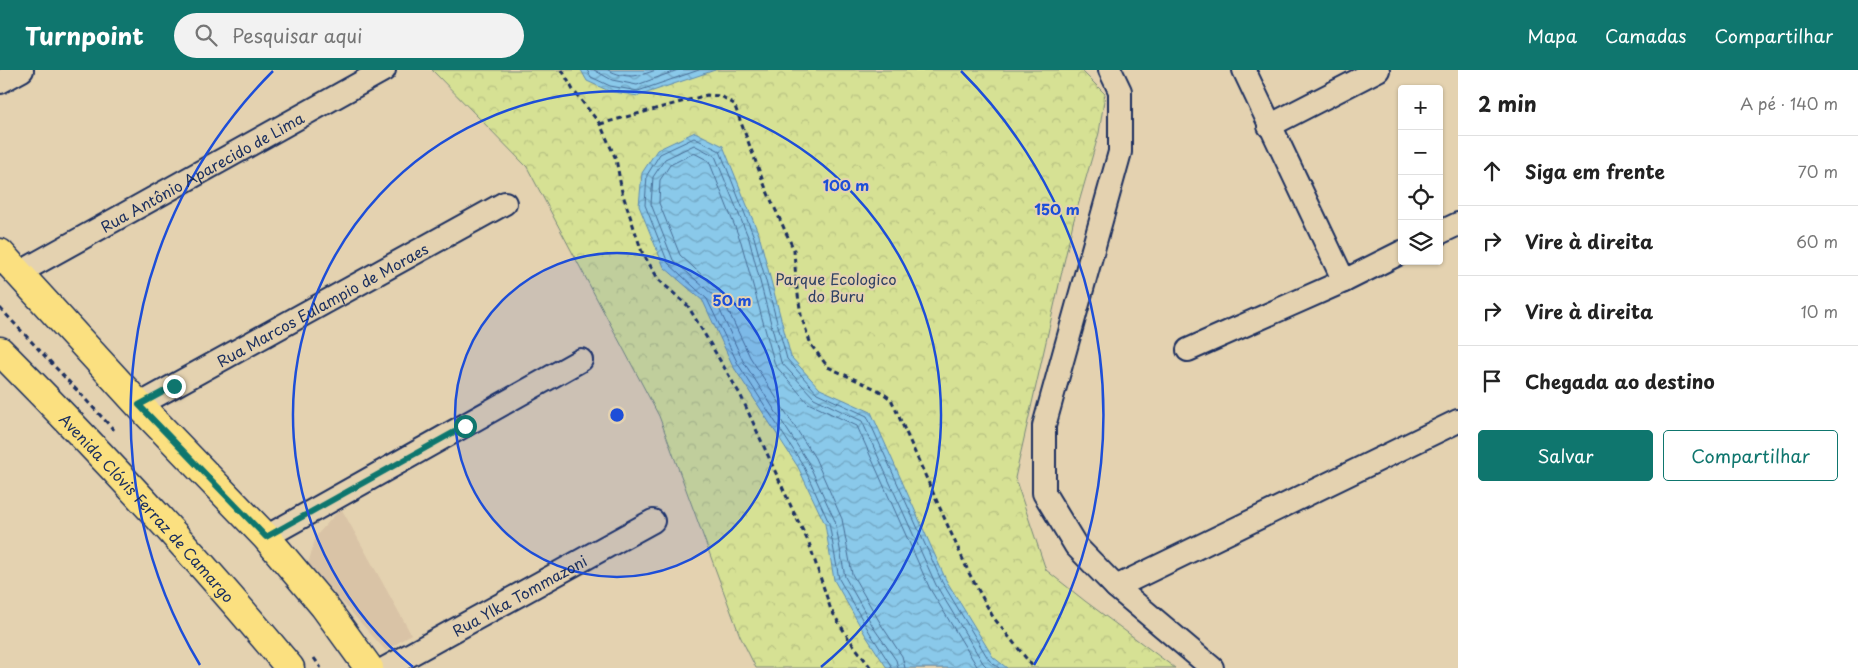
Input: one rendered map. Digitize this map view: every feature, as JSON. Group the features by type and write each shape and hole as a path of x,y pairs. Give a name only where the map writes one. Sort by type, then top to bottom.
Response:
{"main road":[{"path":"0,253 139,405 266,537 324,606 369,668"},
{"name":"Avenida Clóvis Ferraz de Camargo","path":"0,351 117,474 241,609 290,668"}],"street":[{"path":"0,82 22,70"},
{"name":"Rua Antônio Aparecido de Lima","path":"19,273 384,70"},
{"path":"1110,70 1120,90 1120,152 1044,426 1044,493 1076,546 1116,586 1212,668"},
{"path":"1244,70 1344,281"},
{"path":"1269,126 1378,70"},
{"name":"Rua Marcos Eulampio de Moraes","path":"139,405 505,204"},
{"path":"1443,231 1458,224"},
{"path":"1188,350 1344,281 1398,254"},
{"path":"266,537 581,360"},
{"path":"1116,586 1458,421"},
{"name":"Rua Ylka Tommazoni","path":"386,668 653,521"}],"path":[{"path":"562,70 573,90 600,124 616,159 622,192 642,252 659,280 688,306 741,396 809,543 831,610 871,668"},
{"path":"600,124 707,95 721,96 734,104 766,189 794,250 801,315 811,345 828,367 860,381 891,399 969,573 993,617 1034,668"}],"shaded area":[{"path":"341,508 411,634 386,651 308,564 316,536"}],"green space":[{"name":"Parque Ecologico do Buru","path":"432,70 1081,70 1105,94 1099,133 1073,223 1015,478 1046,570 1175,668 756,668 740,636 659,416 527,167"}],"water":[{"path":"581,70 715,70 638,96 609,91 587,81"},
{"path":"695,132 723,146 759,235 791,357 820,389 871,412 946,580 993,657 1007,668 887,668 866,636 834,580 825,524 798,467 733,366 703,301 664,267 639,206 642,173 657,150"}],"route":[{"path":"174,386 139,405 266,537 465,426"}]}
